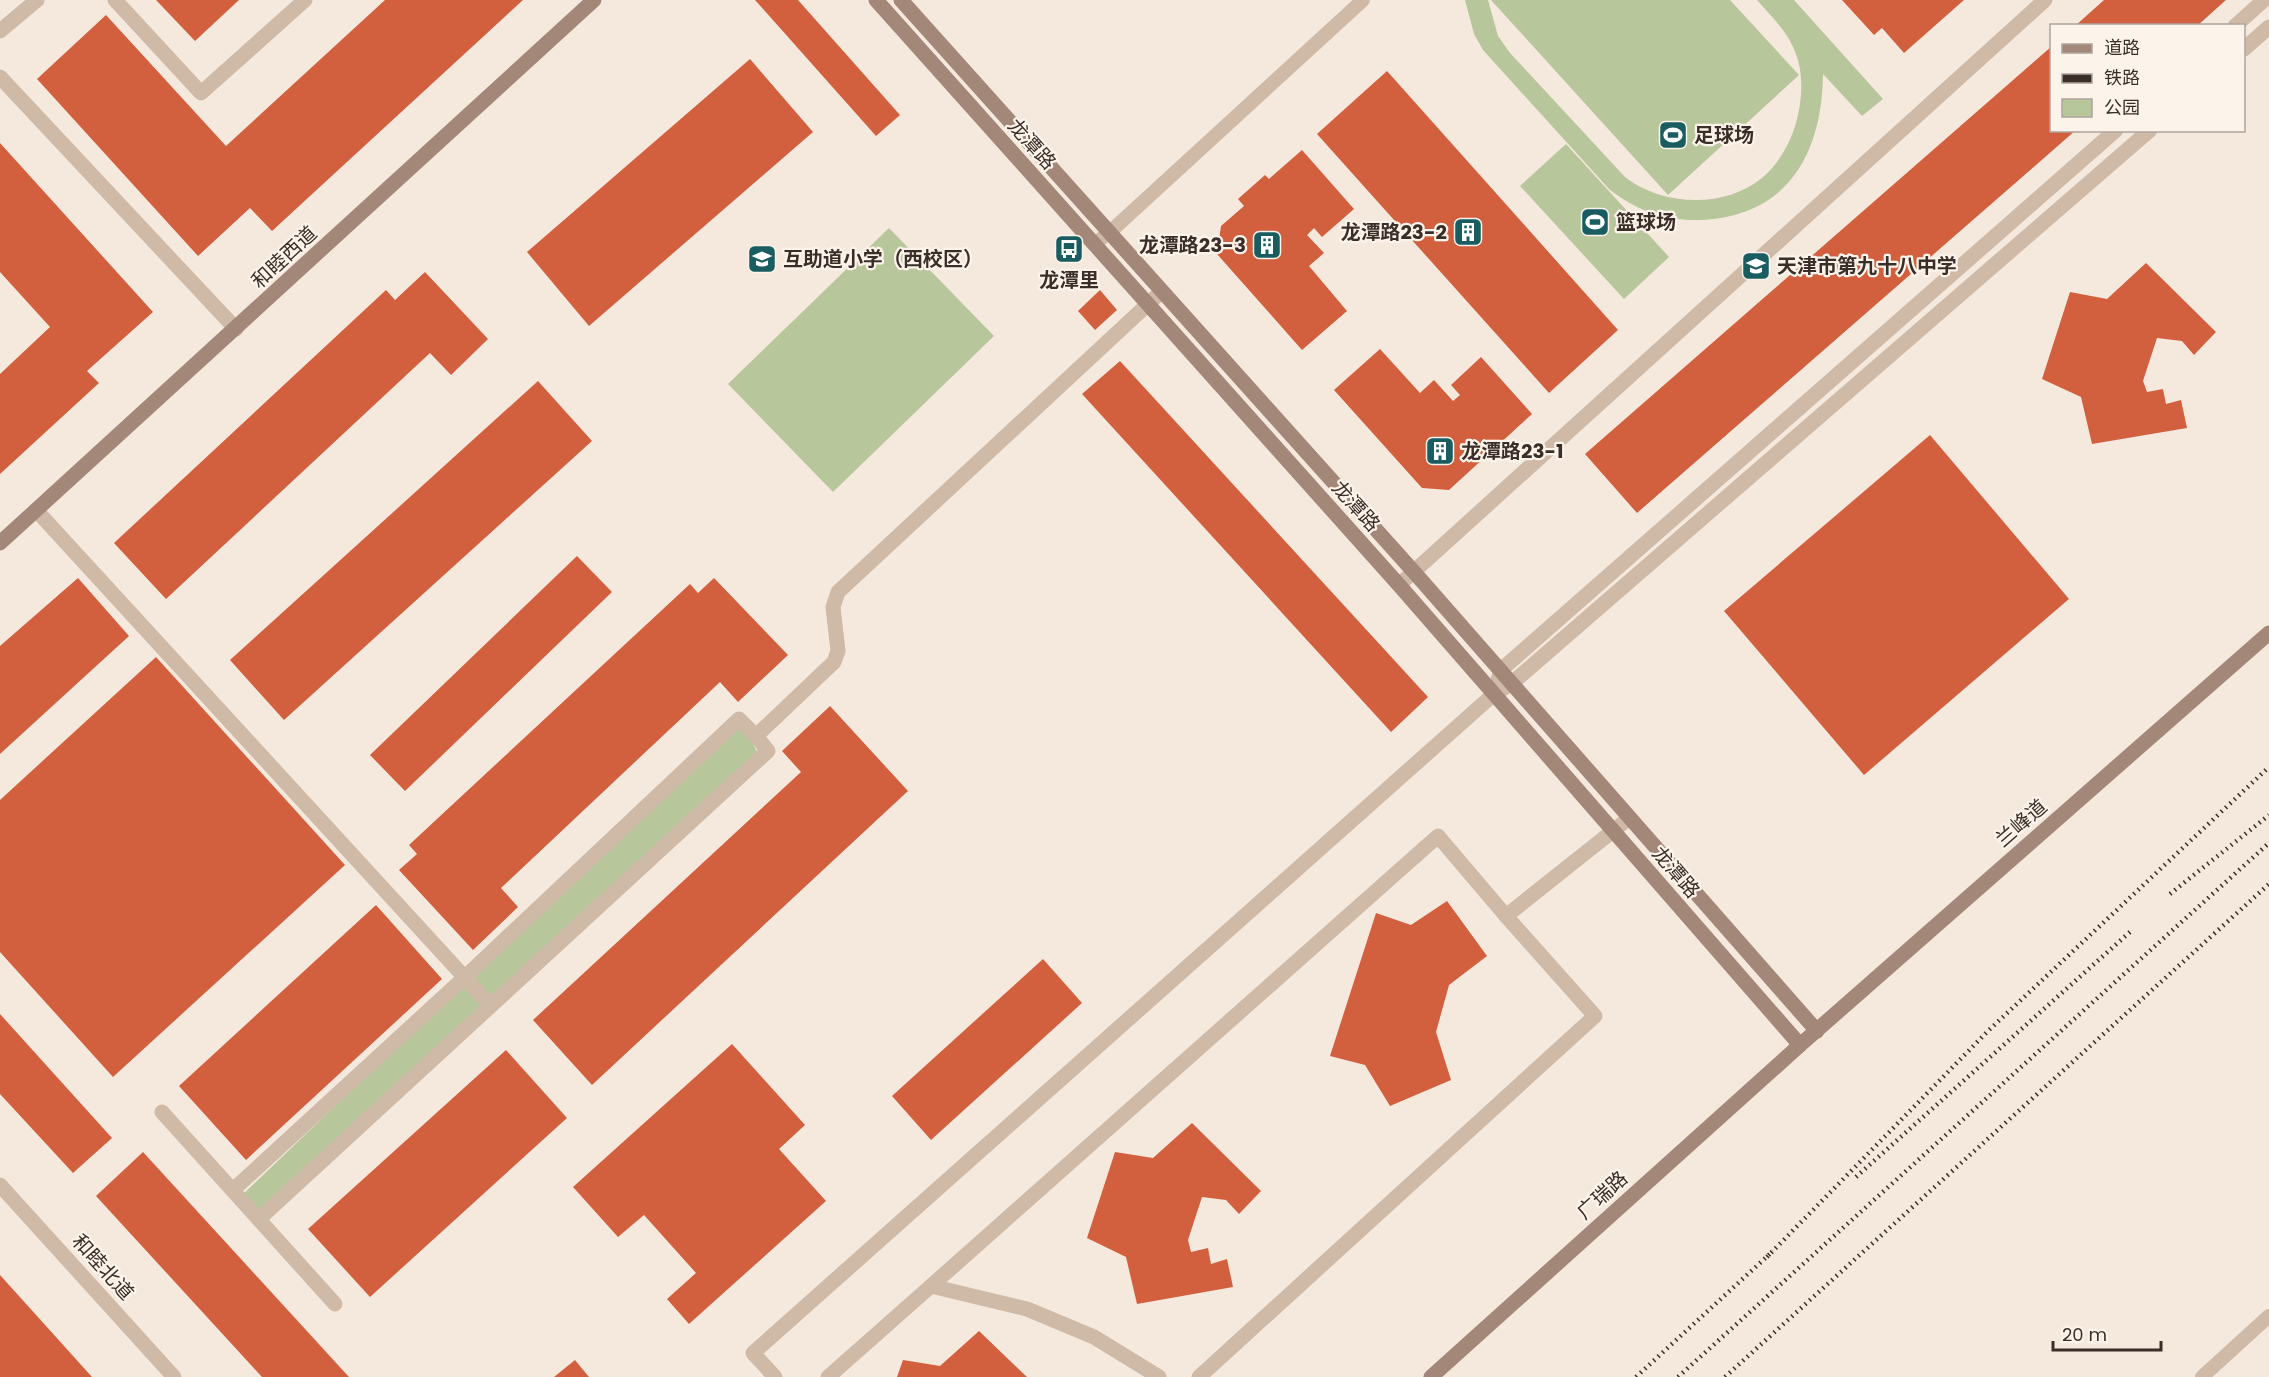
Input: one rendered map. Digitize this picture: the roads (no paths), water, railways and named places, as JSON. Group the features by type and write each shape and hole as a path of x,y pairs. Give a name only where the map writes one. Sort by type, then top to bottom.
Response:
{"street":[{"path":"0,31 37,0"},
{"path":"115,0 201,93 305,0"},
{"name":"和睦西道","path":"0,543 594,0"},
{"name":"龙潭路","path":"876,0 1399,585 1800,1045"},
{"name":"龙潭路","path":"901,0 1501,670 1628,819 1816,1031"},
{"path":"1399,585 2045,0"},
{"path":"2237,24 2264,0"},
{"path":"2245,48 2269,27"},
{"path":"0,77 236,329"},
{"path":"1494,694 1501,670 2114,132"},
{"path":"775,1377 753,1353 1494,694 1511,684 2148,132"},
{"path":"756,736 834,662 838,651 833,607 838,592 1161,292"},
{"path":"36,510 490,1005"},
{"name":"兰峰道","path":"1800,1045 2269,633"},
{"path":"233,1190 464,978 739,719 756,736 768,751 259,1219"},
{"path":"1506,916 1628,819"},
{"path":"828,1377 1438,836 1595,1016 1199,1377"},
{"name":"广瑞路","path":"1431,1377 1800,1045"},
{"path":"162,1112 335,1304"},
{"name":"和睦北道","path":"0,1185 174,1377"},
{"path":"932,1286 1027,1310 1094,1337 1159,1377"}],"lane":[{"path":"1094,244 1110,232 1363,0"},
{"path":"2202,1377 2269,1316"}],"railway":[{"path":"1767,1257 1988,1031 2269,767"},
{"path":"2170,894 2269,815"},
{"path":"1678,1377 2269,843"},
{"path":"1725,1377 2269,884"},
{"path":"1856,1177 2130,932"},
{"path":"1636,1377 1773,1251"}],"place":[{"name":"足球场","path":"1673,135"},
{"name":"篮球场","path":"1595,222"},
{"name":"龙潭路23-2","path":"1468,232"},
{"name":"龙潭路23-3","path":"1267,245"},
{"name":"龙潭里","path":"1069,249"},
{"name":"互助道小学（西校区）","path":"762,259"},
{"name":"天津市第九十八中学","path":"1756,266"},
{"name":"龙潭路23-1","path":"1440,451"}]}
